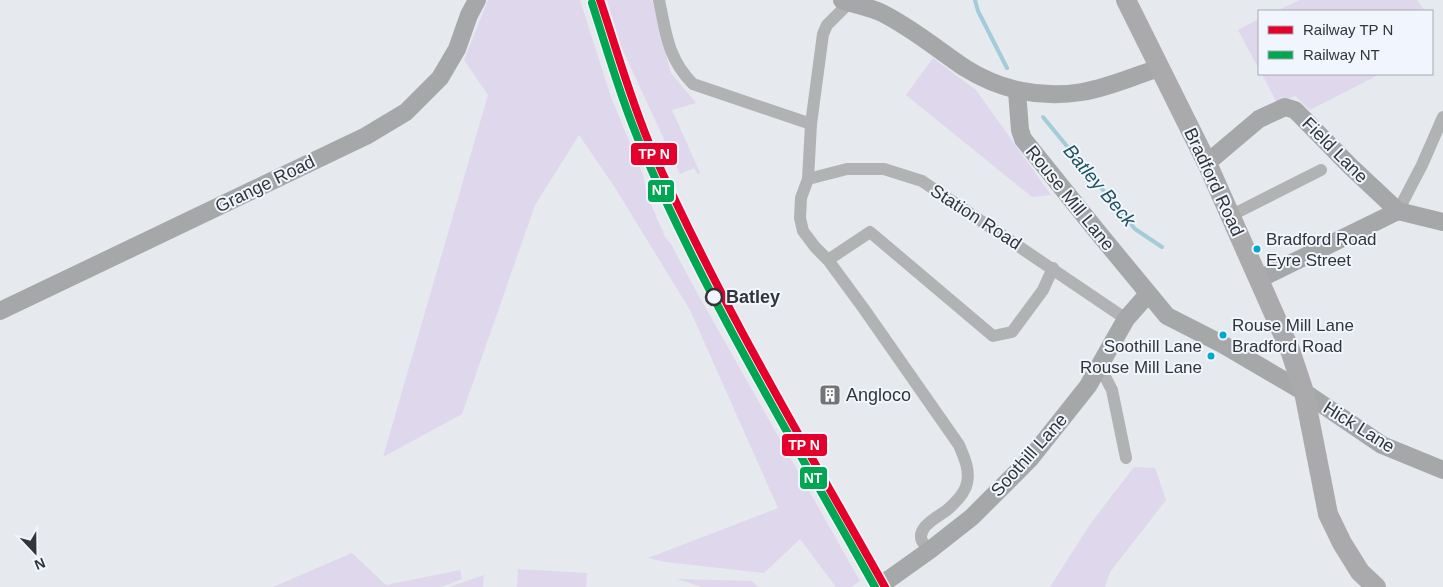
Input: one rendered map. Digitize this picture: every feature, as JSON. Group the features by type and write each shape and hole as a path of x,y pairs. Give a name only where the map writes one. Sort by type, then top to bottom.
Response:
{"main road":[{"name":"Grange Road","path":"0,311 366,136 406,112 440,78 457,49 469,15 477,0"},
{"name":"Bradford Road","path":"1126,0 1207,163 1290,350 1304,392 1328,514 1342,543 1360,572 1374,587"},
{"path":"846,1 880,12 912,30 966,68 992,83 1017,91 1044,94 1082,92 1159,68"},
{"name":"Rouse Mill Lane","path":"1017,91 1020,130 1023,138 1148,294"},
{"name":"Field Lane","path":"1207,163 1259,118 1285,108 1295,110 1398,211 1443,222"},
{"path":"1259,278 1398,211"},
{"path":"1148,294 1167,316 1222,344 1304,392"},
{"name":"Soothill Lane","path":"884,583 972,517 1030,460 1088,386 1126,319 1148,294"},
{"name":"Hick Lane","path":"1304,392 1382,445 1443,470"}],"street":[{"path":"658,0 674,59 682,73 694,84 811,124"},
{"path":"846,1 827,25 823,34 811,124 808,179 801,198 800,218 803,231 828,260 864,308 958,446 967,464 967,483 961,495 948,510 928,524 921,534 922,541 930,550"},
{"path":"1398,211 1422,165 1443,117"},
{"name":"Station Road","path":"808,179 847,169 884,169 922,181 1126,319"},
{"path":"1230,216 1321,170"},
{"path":"828,260 870,232 993,336 1012,332 1043,290 1053,268"},
{"path":"1100,367 1112,390 1126,458"}],"shaded area":[{"path":"488,0 580,0 611,97 643,175 647,195 665,237 671,244 860,581 851,587 836,587 800,539 764,573 666,562 648,558 778,508 690,310 614,186 579,135 535,205 462,414 383,457 488,95 464,60"},
{"path":"607,0 652,0 671,73 696,103 672,110 700,173 698,174 694,168 680,174 622,48"},
{"path":"1300,0 1417,0 1424,10 1278,10"},
{"path":"1258,20 1258,67 1238,30"},
{"path":"933,58 976,90 1051,195 1032,197 906,95"},
{"path":"1263,75 1378,75 1310,110 1295,96 1277,103"},
{"path":"1134,467 1155,468 1166,500 1110,572 1105,587 1050,587 1091,523"},
{"path":"352,553 386,585 460,570 462,579 441,587 273,587"},
{"path":"518,569 587,573 586,587 517,587"},
{"path":"484,575 483,587 449,587"},
{"path":"677,579 752,581 758,587 702,587"}],"waterway":[{"name":"Batley Beck","path":"975,0 978,11 1007,68"},
{"name":"Batley Beck","path":"1043,117 1135,229 1162,247"}],"transit line":[{"path":"600,0 637,113 652,150 705,262 763,371 885,587"}],"rail line":[{"name":"NT","path":"592,3 629,116 669,209 754,373 875,587"}],"place":[{"name":"Bradford Road Eyre Street","path":"1257,249"},
{"name":"Batley","path":"714,297"},
{"name":"Rouse Mill Lane Bradford Road","path":"1223,335"},
{"name":"Soothill Lane Rouse Mill Lane","path":"1211,356"},
{"name":"Angloco","path":"830,395"}]}
